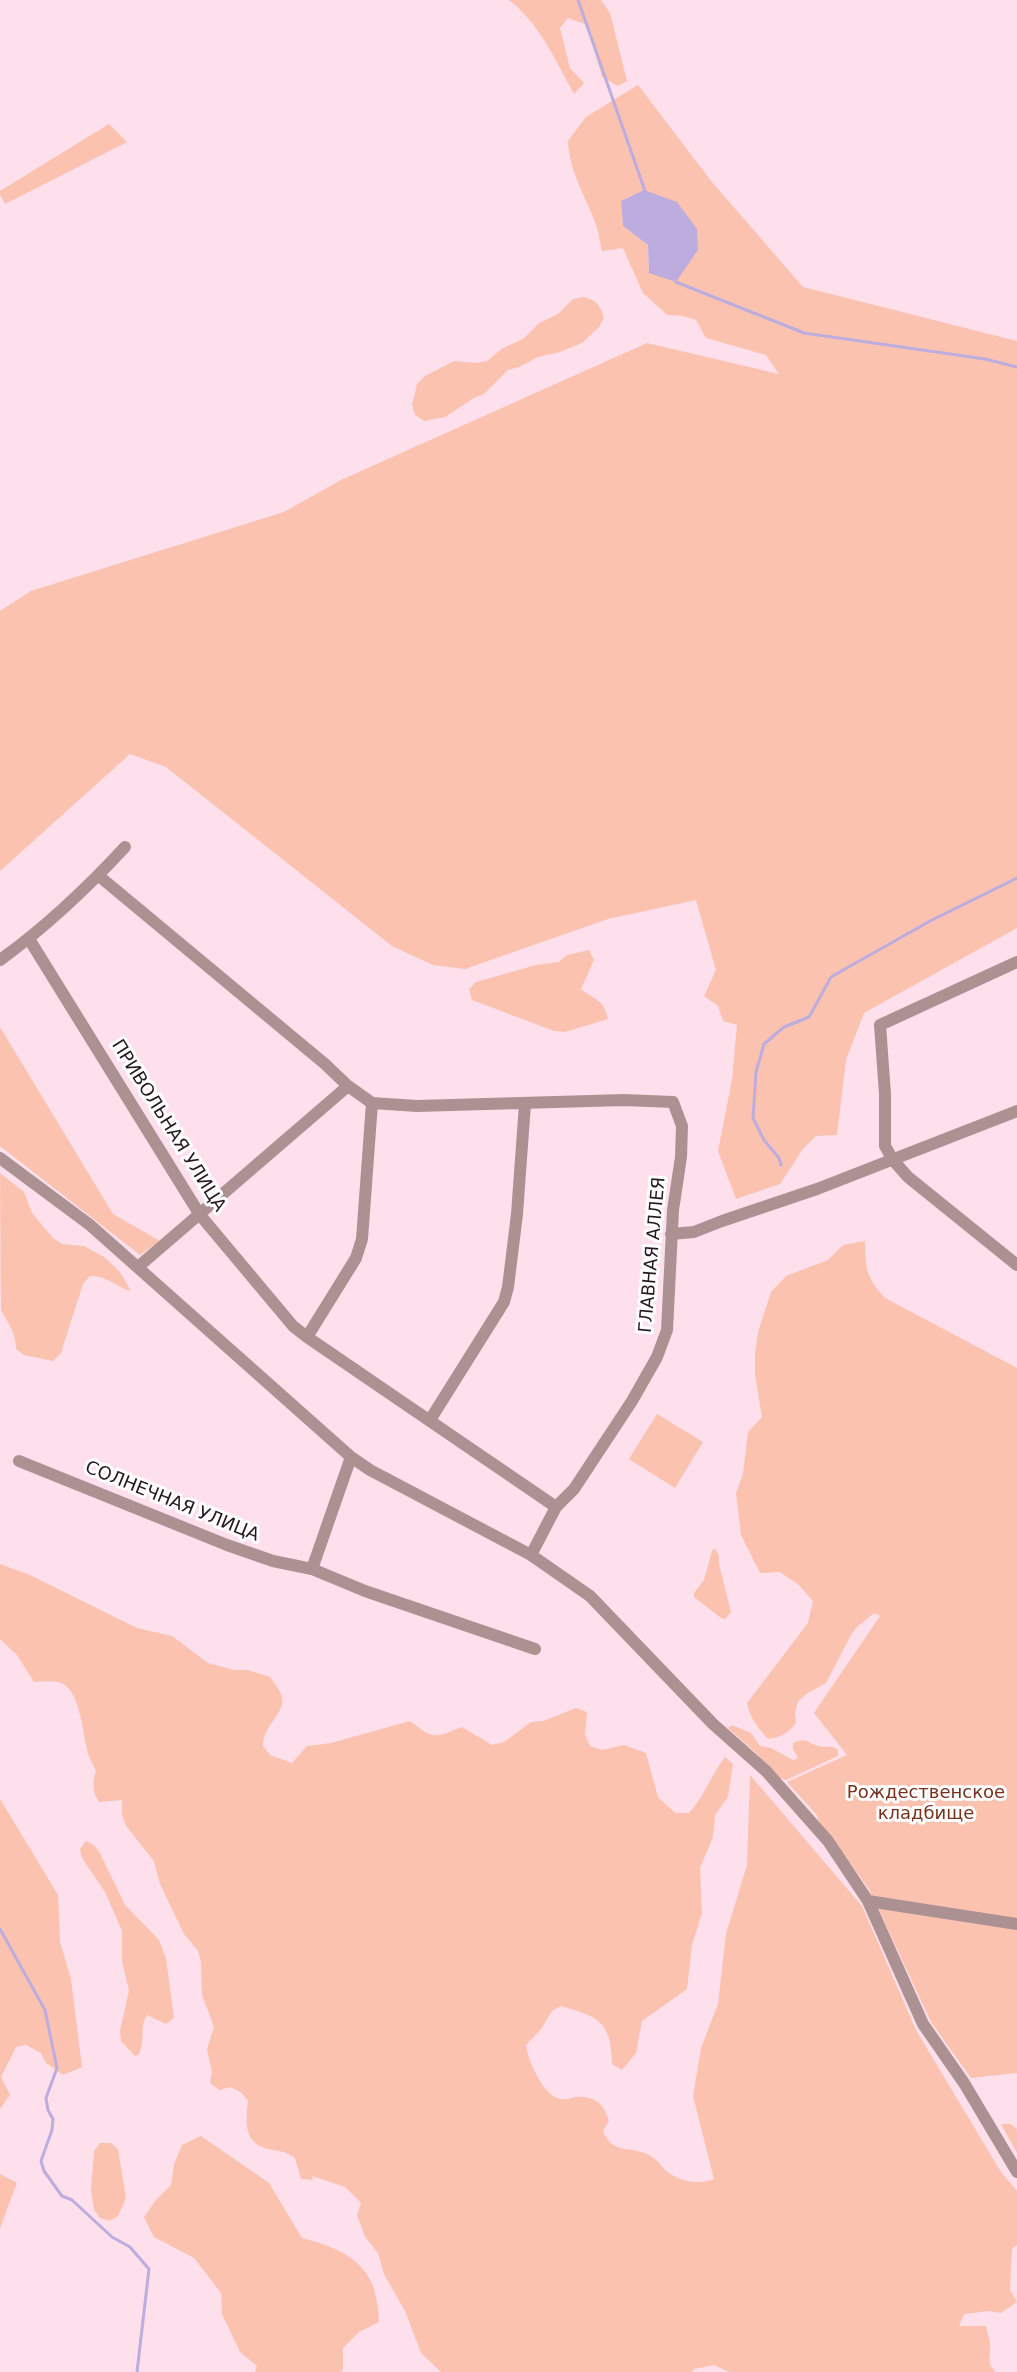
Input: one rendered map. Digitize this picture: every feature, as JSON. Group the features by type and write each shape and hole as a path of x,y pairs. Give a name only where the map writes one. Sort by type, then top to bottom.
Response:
{"street":[{"path":"0,960 29,939 99,876 125,847"},
{"path":"99,876 348,1086 372,1103 417,1106 525,1104 517,1214 504,1302 430,1419"},
{"name":"ПРИВОЛЬНАЯ УЛИЦА","path":"29,939 200,1215 293,1326 556,1507"},
{"path":"1017,962 880,1025 885,1094 885,1146 893,1160 908,1177 1017,1265"},
{"path":"138,1267 348,1086"},
{"name":"ГЛАВНАЯ АЛЛЕЯ","path":"525,1104 624,1100 673,1101 682,1126 681,1157 671,1234 667,1330 657,1357 574,1490 556,1507 531,1555"},
{"path":"306,1337 356,1258 362,1239 372,1103"},
{"path":"671,1234 694,1232 893,1160 1017,1111"},
{"path":"0,1158 90,1225 351,1457 370,1470 531,1555 590,1596 713,1724 766,1771 828,1841 868,1901 923,2024 964,2083 1017,2172"},
{"path":"312,1569 351,1457"},
{"name":"СОЛНЕЧНАЯ УЛИЦА","path":"20,1461 207,1538 273,1561 312,1569 365,1591 535,1649"},
{"path":"868,1901 1017,1924"}],"green space":[{"path":"509,0 601,0 610,13 627,81 618,86 602,77 587,25 568,18 560,28 570,68 584,83 574,94 538,31 520,9"},
{"path":"638,85 712,182 803,287 1017,341 1017,928 864,1013 846,1060 837,1135 816,1136 803,1149 780,1184 736,1199 718,1151 732,1080 737,1025 723,1021 718,1006 704,996 716,970 696,900 608,919 465,969 433,965 392,946 166,767 130,754 0,871 0,611 31,591 284,512 341,480 647,343 779,374 766,355 706,338 696,320 667,315 643,293 623,248 602,251 597,227 575,174 569,152 568,141 586,117","holes":["644,190 698,250 687,264 649,273 648,245 623,226 621,201"]},
{"path":"109,124 127,142 5,204 0,191"},
{"path":"583,297 597,304 604,318 599,327 582,343 560,352 538,357 508,370 484,394 445,417 424,421 415,415 412,405 417,384 425,376 454,361 476,363 487,361 503,348 523,339 539,323 558,314 573,299"},
{"path":"589,950 594,960 581,989 604,1007 608,1019 565,1032 554,1031 472,1000 469,989 476,982 536,965 559,962 567,955"},
{"path":"0,1027 113,1214 160,1241 140,1255 0,1146"},
{"path":"0,1173 24,1192 32,1213 53,1238 62,1244 84,1246 104,1257 120,1272 131,1291 101,1277 90,1276 83,1284 61,1353 53,1361 24,1355 16,1349 13,1333 1,1310"},
{"name":"Рождественское кладбище","path":"865,1241 865,1258 870,1278 885,1298 1017,1368 1017,2073 971,2078 931,2022 869,1889 818,1820 817,1815 787,1782 847,1755 814,1713 880,1616 874,1613 857,1627 826,1683 806,1694 798,1702 795,1712 796,1723 784,1734 769,1739 755,1723 747,1703 808,1623 813,1601 799,1585 780,1572 760,1573 741,1535 736,1493 743,1474 748,1432 762,1417 755,1375 758,1332 771,1292 786,1276 828,1260 843,1245"},
{"path":"657,1414 703,1442 675,1488 629,1459"},
{"path":"715,1548 719,1556 731,1612 725,1619 694,1597 694,1593 704,1580 712,1551"},
{"path":"0,1564 30,1575 137,1628 172,1636 208,1663 270,1677 280,1693 282,1704 266,1732 263,1746 270,1755 292,1763 307,1746 331,1743 410,1721 424,1732 434,1735 462,1727 492,1745 504,1742 531,1722 543,1721 576,1708 587,1712 585,1735 590,1746 602,1750 624,1745 646,1753 658,1797 675,1813 689,1813 725,1757 733,1764 728,1797 715,1815 713,1837 700,1868 702,1913 692,1945 687,1989 642,2021 636,2053 622,2070 612,2064 609,2038 600,2023 585,2014 561,2006 552,2011 541,2029 526,2045 537,2076 554,2096 562,2099 588,2097 593,2099 601,2105 607,2115 609,2121 603,2131 612,2144 651,2156 669,2173 691,2182 714,2179 693,2096 701,2048 718,2004 726,1934 747,1865 750,1775 862,1906 916,2030 1001,2172 1017,2191 1017,2245 1012,2249 1010,2290 1017,2302 1001,2313 990,2311 964,2314 959,2326 986,2326 990,2343 990,2364 996,2372 729,2372 714,2365 694,2369 692,2372 441,2372 421,2353 405,2311 384,2274 378,2253 365,2237 357,2215 361,2203 345,2187 312,2176 313,2180 301,2179 295,2158 254,2142 248,2130 248,2101 241,2092 230,2087 220,2090 210,2083 212,2072 207,2049 214,2027 202,1995 201,1961 198,1951 184,1934 160,1884 154,1861 126,1826 122,1815 122,1800 99,1802 95,1794 93,1787 96,1771 88,1754 78,1707 71,1691 59,1682 34,1682 17,1655 0,1639"},
{"path":"732,1725 751,1733 760,1746 771,1748 793,1760 798,1758 793,1749 793,1743 801,1740 821,1747 835,1748 838,1750 838,1756 786,1780 776,1776 756,1753 728,1728"},
{"path":"0,1799 58,1895 60,1942 71,1979 82,2067 63,2075 46,2063 41,2053 26,2045 16,2047 1,2077 10,2095 0,2109"},
{"path":"86,1841 94,1845 100,1853 125,1905 159,1940 166,1958 174,2018 166,2024 147,2015 143,2025 141,2049 135,2056 121,2041 120,2031 129,1991 122,1961 122,1931 105,1892 82,1858 80,1849"},
{"path":"1001,2124 1011,2124 1017,2129 1017,2153"},
{"path":"201,2136 269,2183 302,2238 348,2256 359,2264 367,2275 377,2303 379,2322 359,2332 343,2348 343,2370 340,2372 255,2372 257,2366 240,2352 222,2314 221,2293 194,2258 154,2237 144,2217 171,2185 174,2164 182,2145"},
{"path":"100,2143 111,2143 118,2149 126,2198 118,2216 110,2221 100,2218 94,2210 91,2190 94,2151"},
{"path":"0,2174 17,2183 0,2228"}],"shaded area":[{"path":"644,190 677,202 697,229 698,250 676,282 649,273 648,245 623,226 621,201"}],"waterway":[{"path":"578,0 645,191"},
{"path":"675,279 676,282 804,333 985,359 1017,367"},
{"path":"781,1165 779,1158 764,1140 753,1118 756,1072 764,1044 784,1027 809,1017 831,977 930,921 1017,878"},
{"path":"0,1929 45,2010 57,2068 46,2098 48,2110 53,2119 52,2130 41,2161 44,2171 62,2196 72,2200 112,2237 130,2247 149,2269 137,2372"}]}
